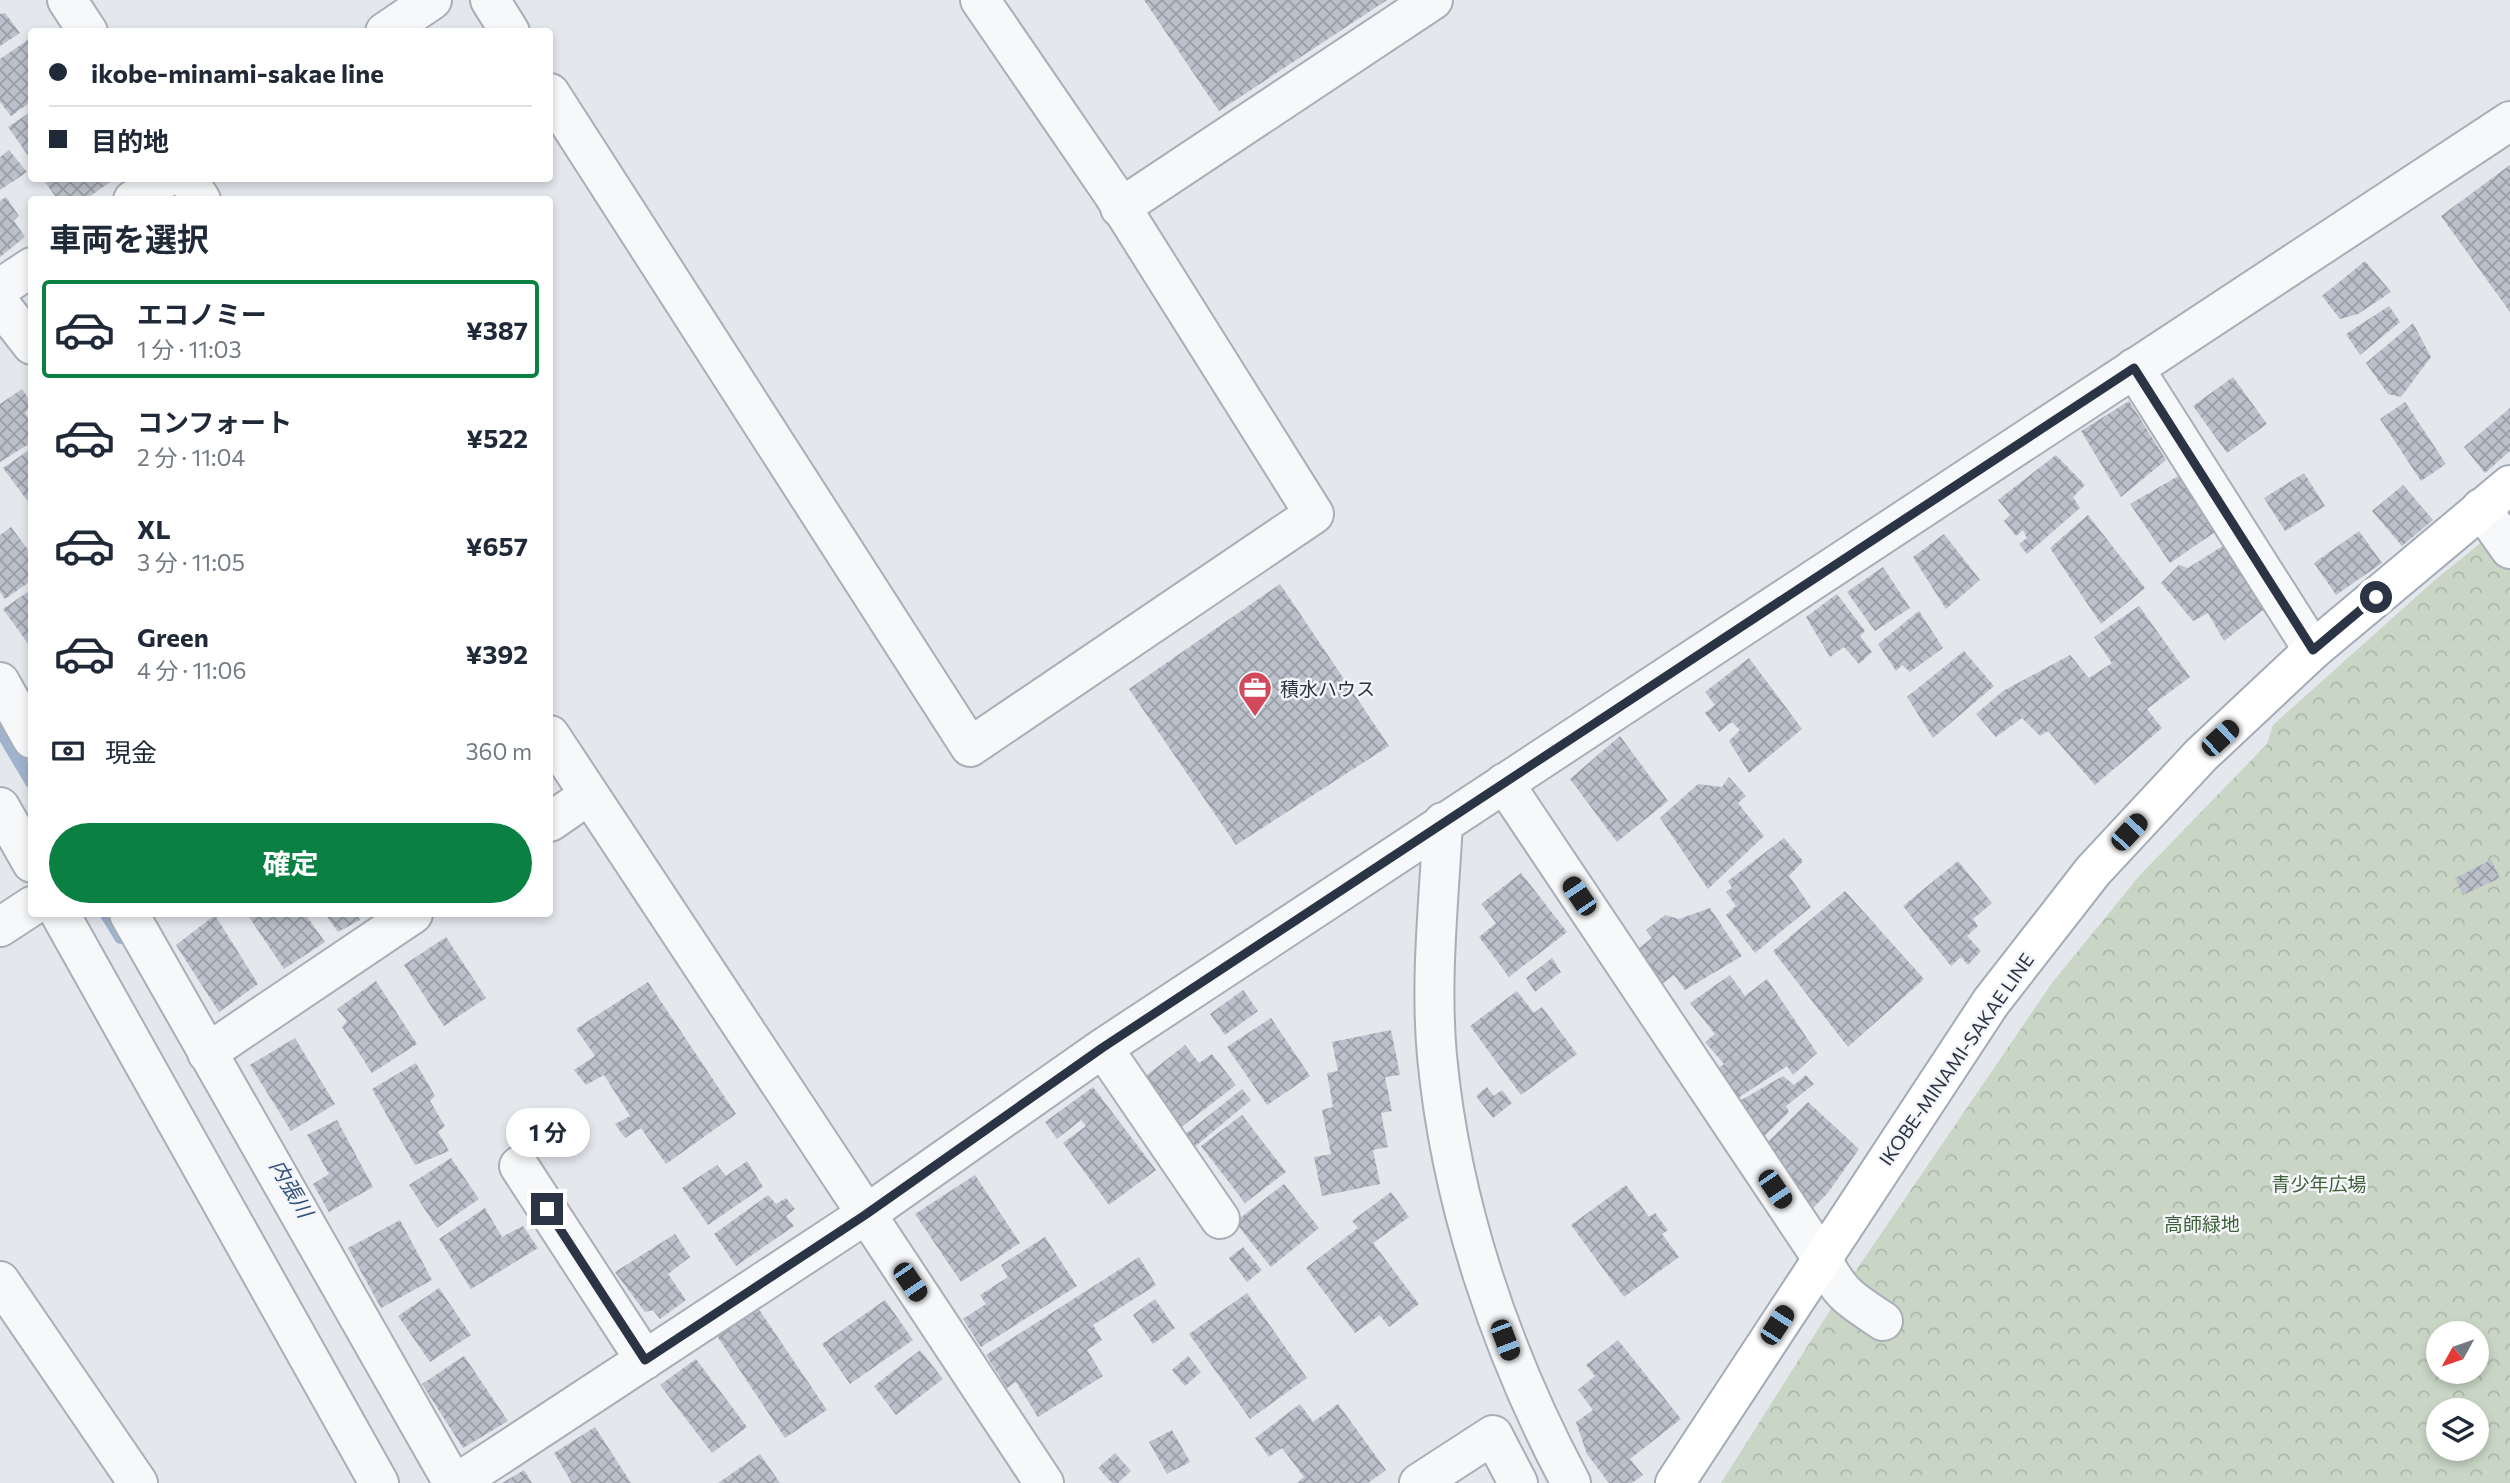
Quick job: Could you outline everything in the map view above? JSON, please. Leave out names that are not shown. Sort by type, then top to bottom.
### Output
[{"type":"main road","name":"IKOBE-MINAMI-SAKAE LINE","points":[[1675,1483],[1991,1002],[2093,871],[2202,755],[2313,650],[2510,485]]},
{"type":"street","points":[[67,0],[85,28]]},
{"type":"street","points":[[391,28],[432,0]]},
{"type":"street","points":[[490,0],[508,28]]},
{"type":"street","points":[[553,98],[970,747],[1314,514],[1120,208],[980,0]]},
{"type":"street","points":[[1120,208],[1433,0]]},
{"type":"street","points":[[130,917],[455,1483],[865,1215],[1102,1048],[2510,121]]},
{"type":"street","points":[[139,196],[159,182]]},
{"type":"street","points":[[0,288],[28,270]]},
{"type":"street","points":[[0,304],[28,340]]},
{"type":"street","points":[[2134,368],[2313,650]]},
{"type":"street","points":[[2481,508],[2510,549]]},
{"type":"street","points":[[0,682],[28,732]]},
{"type":"street","points":[[553,740],[1044,1483]]},
{"type":"street","points":[[1504,783],[1821,1257],[1844,1296],[1883,1321]]},
{"type":"street","points":[[553,820],[589,795]]},
{"type":"street","points":[[0,807],[28,856]]},
{"type":"street","points":[[1444,822],[1437,941],[1437,1055],[1452,1158],[1497,1319],[1521,1382],[1571,1483]]},
{"type":"street","points":[[0,927],[28,909]]},
{"type":"street","points":[[62,917],[379,1483]]},
{"type":"street","points":[[207,1053],[409,917]]},
{"type":"street","points":[[1102,1048],[1220,1219]]},
{"type":"street","points":[[519,1166],[645,1360]]},
{"type":"street","points":[[0,1281],[138,1483]]},
{"type":"street","points":[[1419,1483],[1493,1435],[1518,1483]]},
{"type":"green space","name":"高師緑地","points":[[2510,519],[2510,1483],[1721,1483],[1846,1285],[2052,983],[2140,875],[2267,744],[2273,725],[2435,580]]},
{"type":"building","points":[[1144,0],[1387,0],[1219,111]]},
{"type":"building","points":[[5,13],[20,33],[0,46],[0,14]]},
{"type":"building","points":[[28,40],[28,104],[11,116],[0,102],[0,59]]},
{"type":"building","points":[[28,114],[28,155],[8,127]]},
{"type":"building","points":[[9,150],[27,172],[0,190],[0,157]]},
{"type":"building","points":[[2510,165],[2510,312],[2441,216]]},
{"type":"building","points":[[45,182],[110,182],[91,196],[55,196]]},
{"type":"building","points":[[6,197],[19,216],[14,221],[25,237],[0,257],[0,201]]},
{"type":"building","points":[[2365,261],[2391,292],[2358,314],[2340,319],[2322,296]]},
{"type":"building","points":[[2389,306],[2400,322],[2360,355],[2346,334]]},
{"type":"building","points":[[2413,323],[2431,357],[2401,397],[2388,394],[2366,363]]},
{"type":"building","points":[[2233,377],[2267,424],[2227,453],[2193,406]]},
{"type":"building","points":[[22,389],[28,398],[28,409],[25,413],[28,418],[28,444],[0,462],[0,404]]},
{"type":"building","points":[[2129,401],[2166,460],[2121,497],[2081,431]]},
{"type":"building","points":[[2405,402],[2446,464],[2421,481],[2380,419]]},
{"type":"building","points":[[2510,408],[2510,451],[2485,473],[2464,447]]},
{"type":"building","points":[[28,451],[28,502],[3,468]]},
{"type":"building","points":[[2056,455],[2085,485],[2073,497],[2080,508],[2027,554],[2019,544],[2027,538],[2023,530],[2016,536],[2004,521],[2010,515],[1998,500]]},
{"type":"building","points":[[2304,473],[2325,506],[2285,531],[2264,498]]},
{"type":"building","points":[[2180,475],[2218,530],[2170,563],[2130,504]]},
{"type":"building","points":[[2403,485],[2433,520],[2402,546],[2372,511]]},
{"type":"building","points":[[2088,515],[2145,588],[2101,624],[2050,548]]},
{"type":"building","points":[[11,527],[28,550],[28,583],[5,599],[0,592],[0,535]]},
{"type":"building","points":[[2359,531],[2382,563],[2336,595],[2314,563]]},
{"type":"building","points":[[1944,534],[1980,580],[1946,609],[1913,557]]},
{"type":"building","points":[[2229,542],[2272,603],[2224,641],[2208,613],[2193,621],[2161,583],[2179,565],[2188,568]]},
{"type":"building","points":[[1883,567],[1910,608],[1875,631],[1847,592]]},
{"type":"building","points":[[1280,584],[1389,746],[1236,845],[1129,689]]},
{"type":"building","points":[[28,592],[28,643],[3,609]]},
{"type":"building","points":[[1837,594],[1865,631],[1860,636],[1872,652],[1859,664],[1844,647],[1830,657],[1806,617]]},
{"type":"building","points":[[2139,606],[2190,677],[2147,709],[2162,728],[2095,785],[2048,731],[2040,736],[2022,718],[1996,737],[1976,714],[2003,691],[2070,655],[2089,678],[2112,663],[2094,637]]},
{"type":"building","points":[[1919,611],[1943,648],[1910,672],[1902,665],[1896,671],[1878,644]]},
{"type":"building","points":[[1964,651],[1994,686],[1933,738],[1907,697]]},
{"type":"building","points":[[1749,658],[1802,729],[1749,773],[1729,741],[1740,730],[1732,722],[1719,732],[1705,713],[1715,705],[1705,692]]},
{"type":"building","points":[[1620,736],[1668,801],[1617,842],[1570,779]]},
{"type":"building","points":[[1729,777],[1746,796],[1738,803],[1764,836],[1708,889],[1660,818],[1698,784],[1722,787]]},
{"type":"building","points":[[1784,838],[1803,861],[1789,876],[1811,907],[1755,953],[1726,915],[1736,906],[1726,892],[1732,888],[1728,881]]},
{"type":"building","points":[[2491,860],[2500,878],[2463,895],[2455,878]]},
{"type":"building","points":[[1958,861],[1992,903],[1973,919],[1978,926],[1967,936],[1981,951],[1968,965],[1961,957],[1951,966],[1903,906]]},
{"type":"building","points":[[1521,873],[1567,932],[1509,977],[1479,937],[1496,923],[1481,904]]},
{"type":"building","points":[[1845,891],[1924,979],[1848,1047],[1773,951]]},
{"type":"building","points":[[1710,908],[1742,956],[1685,990],[1674,975],[1659,986],[1635,951],[1652,938],[1646,930],[1665,915],[1679,919]]},
{"type":"building","points":[[212,917],[216,917],[258,984],[219,1012],[176,945]]},
{"type":"building","points":[[249,917],[307,917],[325,942],[284,969]]},
{"type":"building","points":[[327,917],[358,917],[360,920],[338,932]]},
{"type":"building","points":[[446,937],[486,998],[444,1026],[404,965]]},
{"type":"building","points":[[1552,958],[1561,972],[1535,992],[1526,978]]},
{"type":"building","points":[[1730,975],[1745,996],[1767,979],[1817,1053],[1793,1075],[1787,1066],[1738,1098],[1715,1071],[1724,1064],[1705,1042],[1715,1034],[1690,1003]]},
{"type":"building","points":[[376,981],[417,1044],[372,1073],[342,1027],[347,1021],[337,1009]]},
{"type":"building","points":[[648,982],[736,1114],[666,1164],[641,1128],[625,1138],[615,1124],[630,1116],[604,1075],[586,1085],[574,1070],[595,1056],[576,1029]]},
{"type":"building","points":[[1243,990],[1258,1011],[1225,1035],[1210,1014]]},
{"type":"building","points":[[1517,991],[1534,1013],[1542,1007],[1577,1054],[1521,1095],[1470,1026]]},
{"type":"building","points":[[1271,1018],[1310,1076],[1267,1105],[1227,1047]]},
{"type":"building","points":[[1391,1030],[1400,1075],[1385,1077],[1392,1111],[1381,1113],[1388,1147],[1373,1150],[1380,1184],[1322,1196],[1314,1157],[1331,1154],[1322,1110],[1333,1107],[1327,1073],[1338,1071],[1332,1042]]},
{"type":"building","points":[[295,1038],[335,1104],[291,1131],[250,1065]]},
{"type":"building","points":[[1185,1045],[1199,1063],[1212,1054],[1236,1085],[1180,1128],[1142,1079]]},
{"type":"building","points":[[416,1063],[435,1096],[430,1101],[445,1126],[438,1132],[449,1151],[415,1165],[372,1089]]},
{"type":"building","points":[[1806,1075],[1814,1084],[1786,1106],[1789,1112],[1759,1141],[1731,1106],[1783,1076],[1794,1085]]},
{"type":"building","points":[[1093,1087],[1156,1170],[1109,1205],[1063,1143],[1086,1126],[1081,1120],[1057,1139],[1045,1122]]},
{"type":"building","points":[[1487,1087],[1494,1096],[1502,1090],[1512,1103],[1493,1118],[1476,1096]]},
{"type":"building","points":[[1242,1089],[1251,1100],[1192,1149],[1182,1137]]},
{"type":"building","points":[[1808,1102],[1859,1149],[1827,1194],[1809,1212],[1764,1146]]},
{"type":"building","points":[[1242,1115],[1286,1172],[1245,1203],[1201,1146]]},
{"type":"building","points":[[337,1120],[373,1187],[329,1212],[313,1184],[329,1174],[307,1135]]},
{"type":"building","points":[[451,1158],[479,1199],[437,1228],[409,1185]]},
{"type":"building","points":[[747,1161],[763,1187],[708,1225],[682,1188],[717,1165],[726,1176]]},
{"type":"building","points":[[975,1175],[1020,1243],[961,1282],[915,1214]]},
{"type":"building","points":[[1284,1184],[1319,1228],[1271,1267],[1235,1222]]},
{"type":"building","points":[[1626,1185],[1649,1217],[1655,1213],[1668,1230],[1662,1234],[1679,1257],[1624,1297],[1571,1225]]},
{"type":"building","points":[[1391,1192],[1409,1217],[1373,1243],[1419,1304],[1389,1327],[1380,1315],[1355,1333],[1306,1268],[1358,1228],[1352,1221]]},
{"type":"building","points":[[768,1195],[776,1204],[786,1198],[795,1209],[786,1216],[794,1226],[736,1266],[714,1234]]},
{"type":"building","points":[[485,1208],[502,1237],[523,1226],[538,1248],[471,1289],[439,1239]]},
{"type":"building","points":[[400,1220],[432,1280],[381,1308],[348,1248]]},
{"type":"building","points":[[675,1234],[690,1257],[668,1274],[686,1300],[660,1319],[653,1310],[645,1312],[615,1272]]},
{"type":"building","points":[[1045,1237],[1077,1286],[981,1347],[963,1319],[986,1304],[980,1295],[1008,1277],[1001,1265]]},
{"type":"building","points":[[1243,1247],[1262,1270],[1247,1282],[1229,1258]]},
{"type":"building","points":[[1139,1257],[1156,1285],[1093,1325],[1102,1340],[1087,1350],[1103,1376],[1038,1417],[1016,1382],[1007,1388],[986,1355]]},
{"type":"building","points":[[439,1288],[471,1335],[430,1362],[398,1316]]},
{"type":"building","points":[[1247,1293],[1307,1378],[1250,1419],[1189,1334]]},
{"type":"building","points":[[1155,1299],[1175,1328],[1153,1344],[1133,1315]]},
{"type":"building","points":[[885,1300],[913,1340],[850,1384],[822,1344]]},
{"type":"building","points":[[758,1308],[827,1410],[785,1438],[717,1336]]},
{"type":"building","points":[[1618,1340],[1681,1419],[1630,1459],[1643,1475],[1632,1483],[1609,1483],[1587,1454],[1576,1422],[1593,1410],[1578,1390],[1595,1376],[1586,1365]]},
{"type":"building","points":[[920,1350],[943,1379],[896,1415],[874,1386]]},
{"type":"building","points":[[464,1356],[508,1421],[463,1448],[422,1384]]},
{"type":"building","points":[[1188,1356],[1201,1372],[1185,1386],[1172,1370]]},
{"type":"building","points":[[696,1359],[747,1427],[712,1453],[660,1385]]},
{"type":"building","points":[[1300,1404],[1313,1422],[1338,1404],[1386,1470],[1368,1483],[1297,1483],[1304,1477],[1282,1448],[1269,1457],[1255,1438]]},
{"type":"building","points":[[595,1427],[631,1483],[572,1483],[554,1453]]},
{"type":"building","points":[[1172,1430],[1190,1462],[1167,1474],[1149,1442]]},
{"type":"building","points":[[1115,1453],[1131,1471],[1118,1483],[1112,1483],[1098,1468]]},
{"type":"building","points":[[760,1454],[780,1483],[718,1483]]},
{"type":"building","points":[[524,1470],[532,1483],[502,1483]]},
{"type":"waterway","name":"内張川","points":[[0,728],[28,775]]},
{"type":"waterway","name":"内張川","points":[[109,917],[121,937]]},
{"type":"place","name":"積水ハウス","points":[[1255,718]]},
{"type":"route","points":[[547,1209],[645,1360],[865,1215],[1102,1048],[2134,368],[2313,650],[2376,597]]},
{"type":"park label","name":"青少年広場","points":[[2319,1183]]}]
